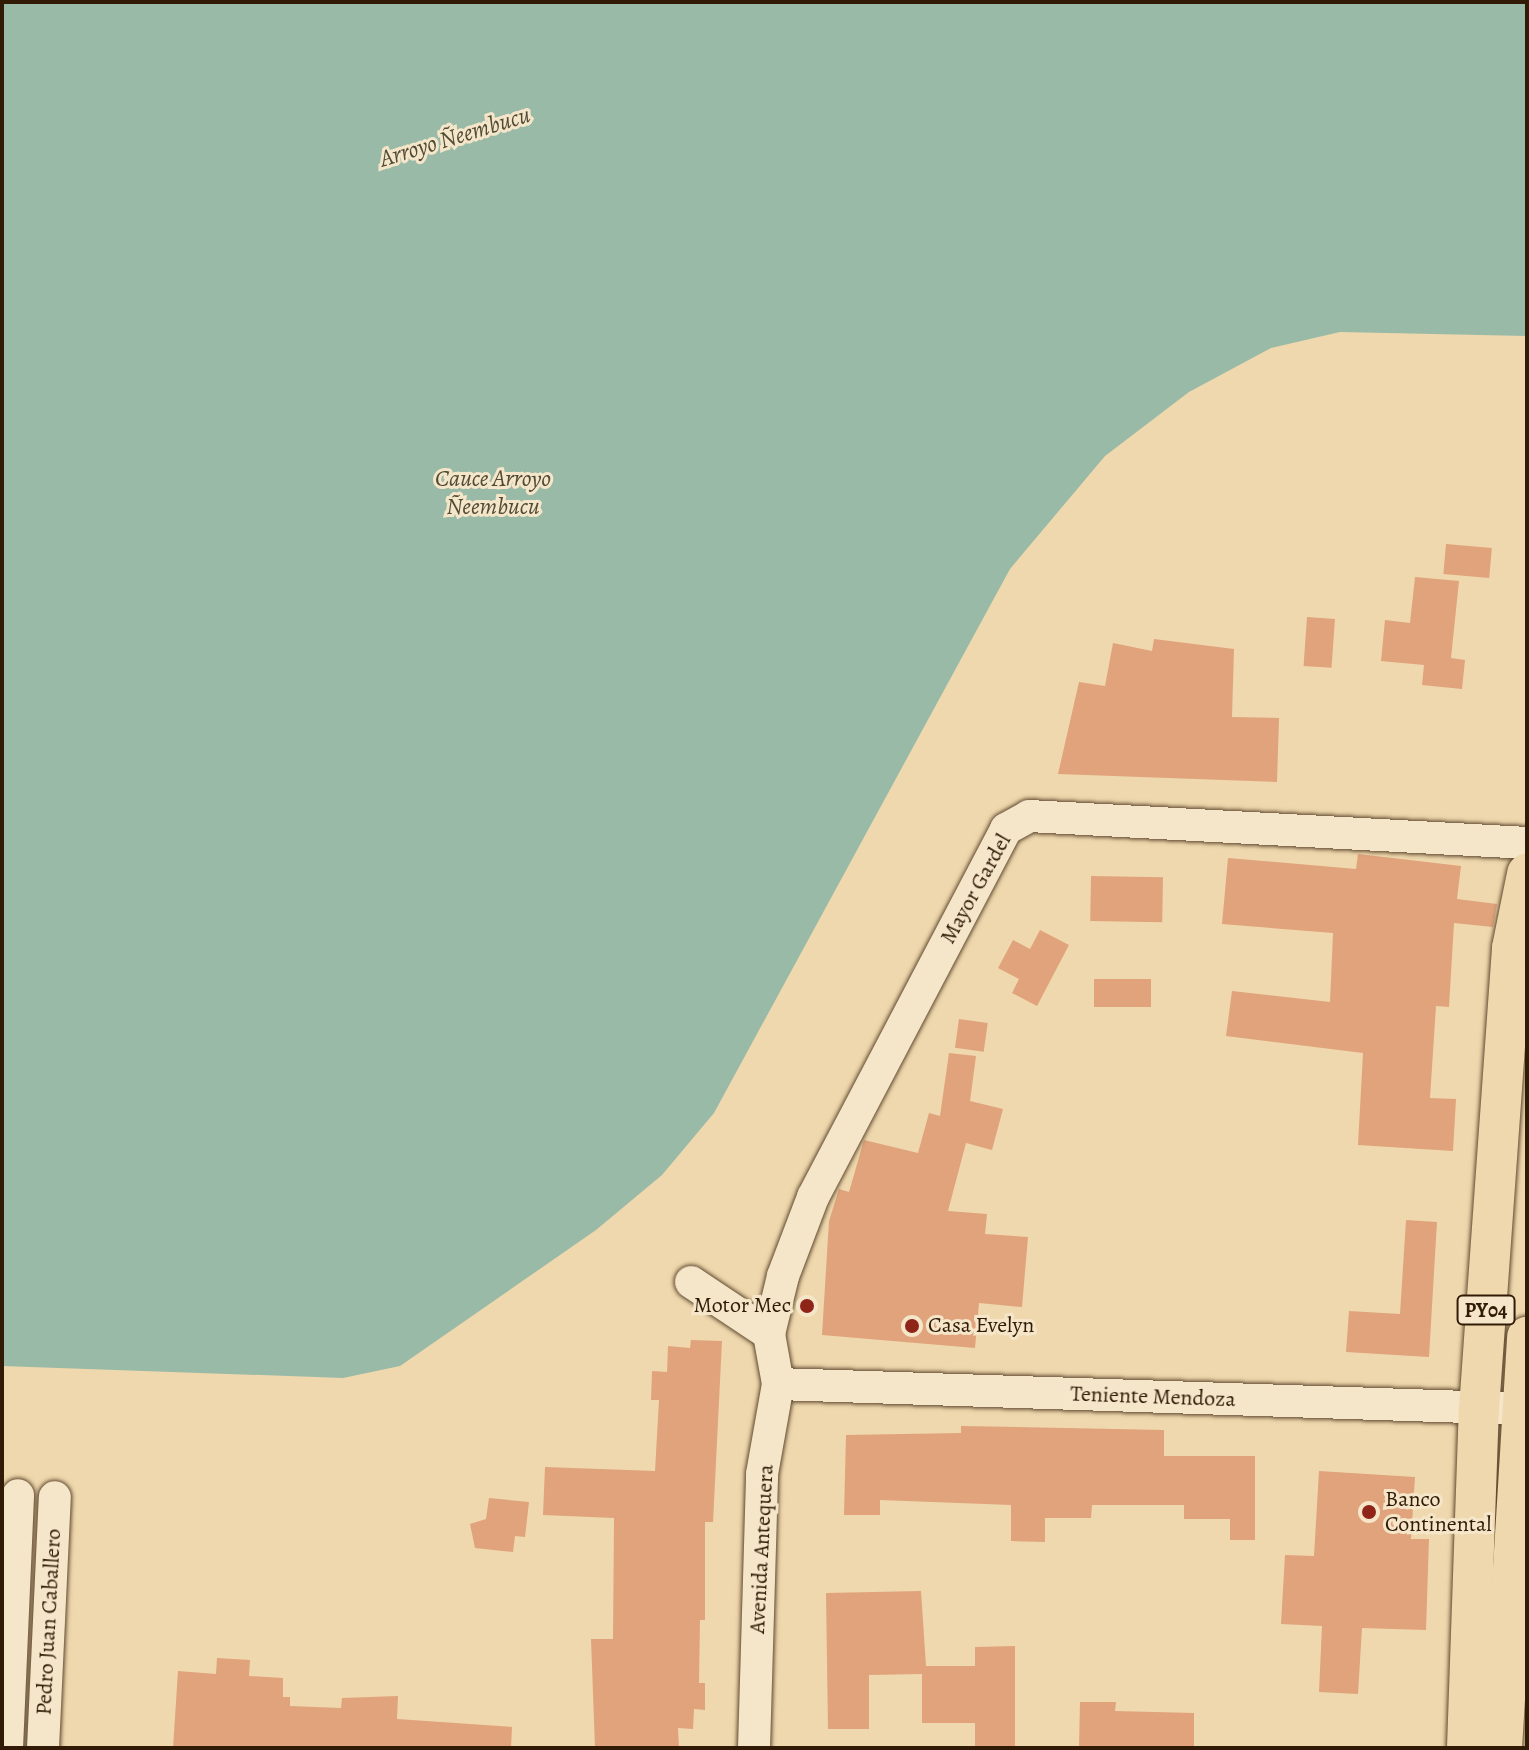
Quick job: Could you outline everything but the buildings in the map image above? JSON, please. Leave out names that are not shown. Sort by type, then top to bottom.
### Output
[{"type":"main road","name":"PY04","points":[[1467,1748],[1479,1409],[1512,948],[1527,874]]},
{"type":"main road","name":"PY04","points":[[1502,1748],[1527,1337]]},
{"type":"street","name":"Mayor Gardel","points":[[778,1384],[769,1334],[783,1276],[813,1197],[1006,829],[1029,816],[1527,843]]},
{"type":"street","points":[[691,1282],[769,1334]]},
{"type":"street","name":"Teniente Mendoza","points":[[778,1384],[1525,1409]]},
{"type":"street","name":"Avenida Antequera","points":[[734,1748],[748,1476],[778,1384]]},
{"type":"street","name":"Avenida Antequera","points":[[754,1748],[762,1474],[778,1384]]},
{"type":"street","name":"Pedro Juan Caballero","points":[[7,1748],[18,1495]]},
{"type":"street","name":"Pedro Juan Caballero","points":[[43,1748],[55,1497]]},
{"type":"water","name":"Cauce Arroyo Ñeembucu","points":[[2,2],[1527,2],[1527,336],[1340,332],[1271,348],[1189,392],[1105,456],[1010,569],[714,1113],[662,1175],[596,1230],[400,1366],[343,1378],[2,1366]]},
{"type":"place","name":"Motor Mec","points":[[807,1306]]},
{"type":"place","name":"Casa Evelyn","points":[[912,1326]]},
{"type":"place","name":"Banco Continental","points":[[1369,1512]]},
{"type":"water label","name":"Arroyo Ñeembucu","points":[[455,137]]}]
